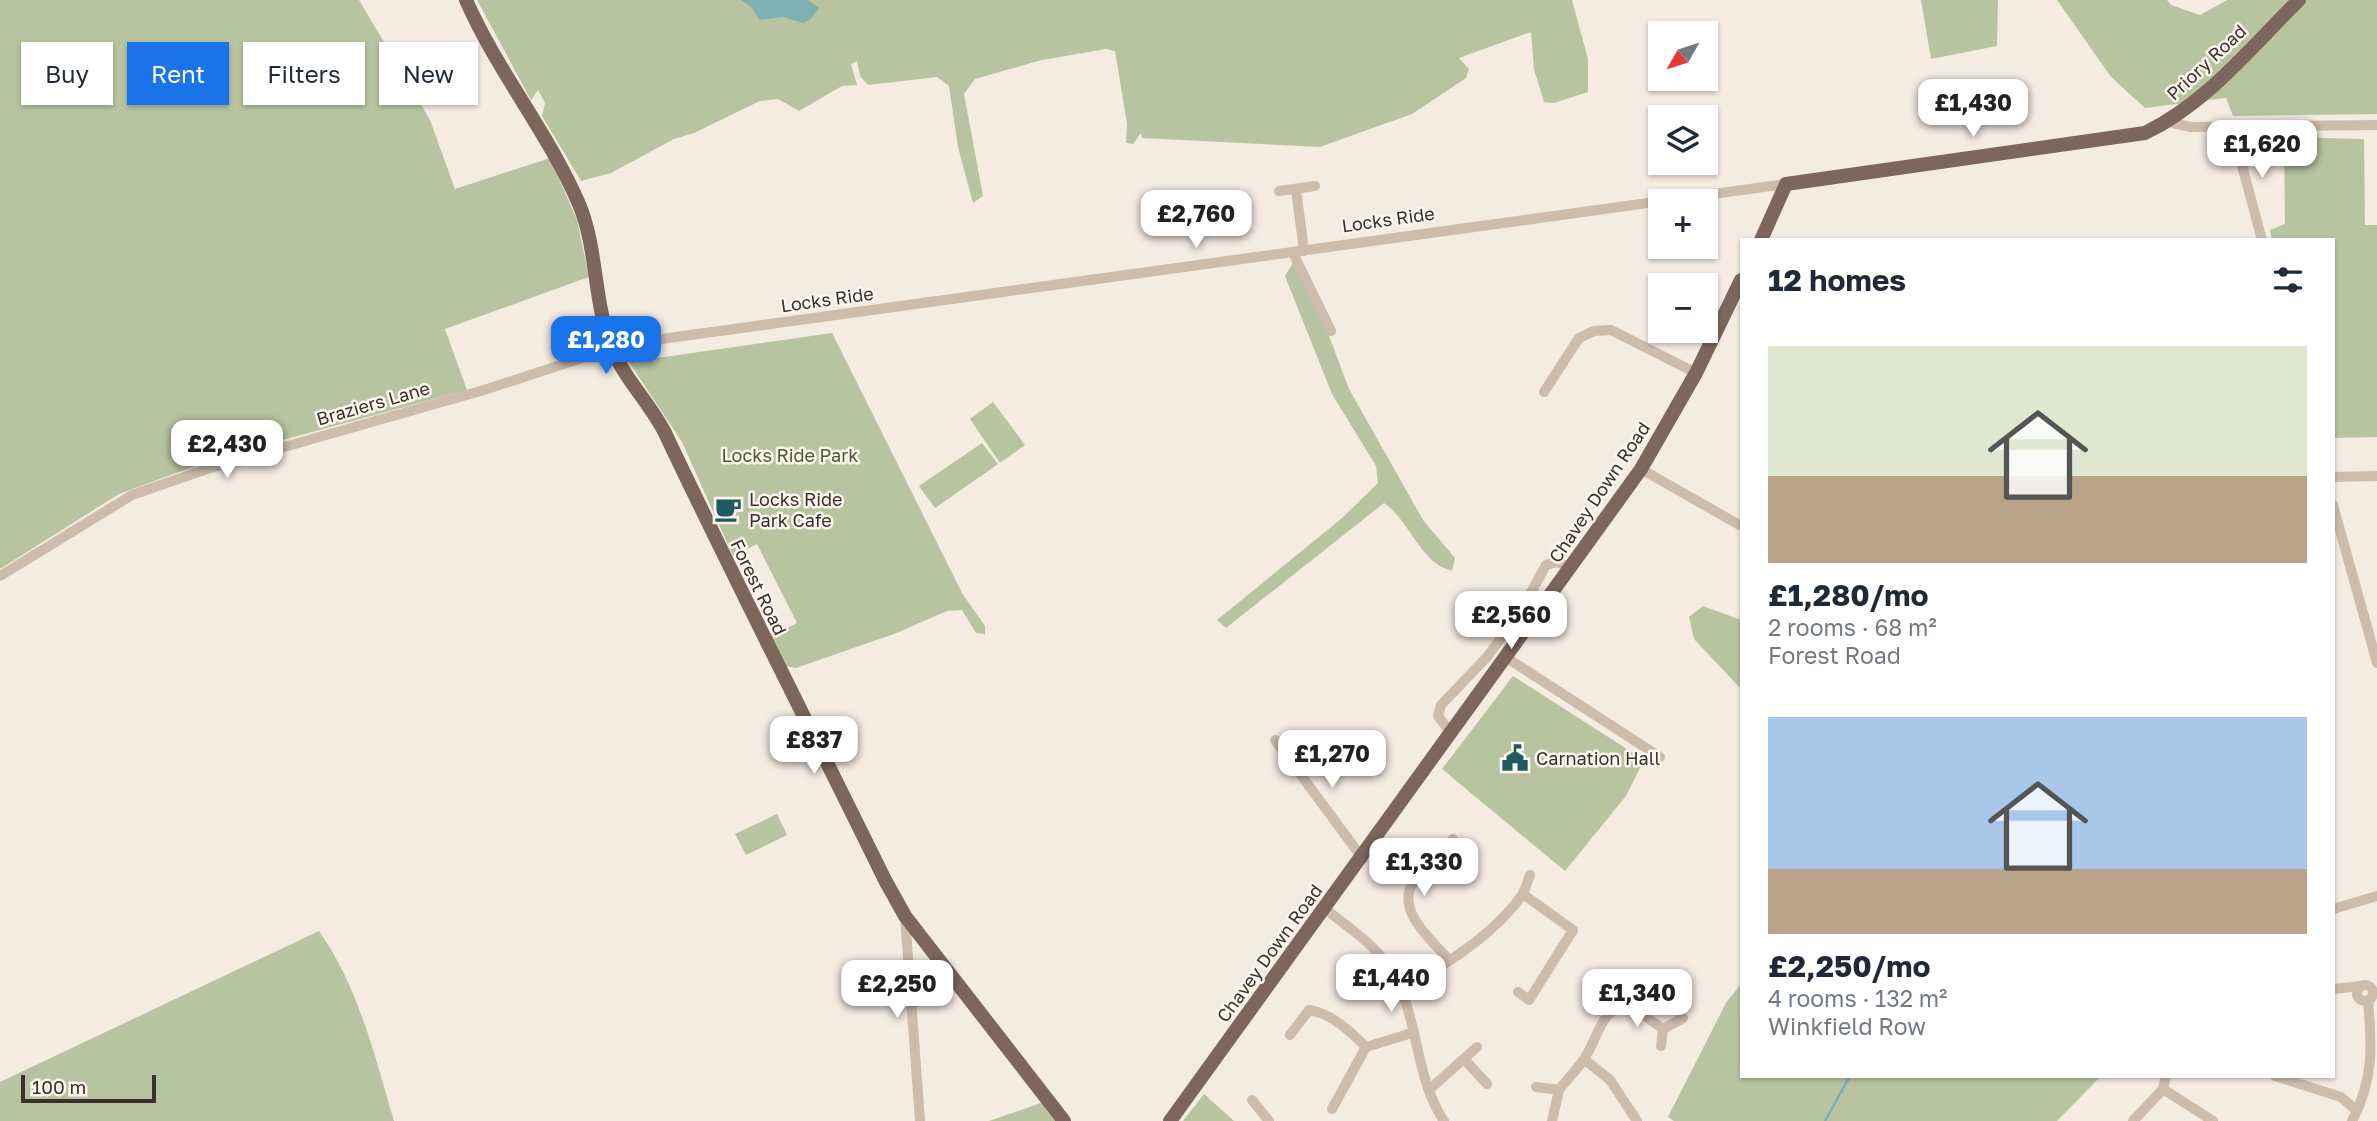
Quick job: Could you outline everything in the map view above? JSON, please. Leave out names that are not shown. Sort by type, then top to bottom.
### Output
[{"type":"main road","name":"Forest Road","points":[[466,0],[486,45],[563,172],[580,206],[612,348],[627,378],[662,428],[768,649],[905,916],[1064,1121]]},
{"type":"main road","name":"Priory Road","points":[[2168,122],[2210,89],[2299,0]]},
{"type":"main road","name":"Locks Ride","points":[[1786,184],[2145,133],[2168,122]]},
{"type":"main road","points":[[1762,238],[1786,184]]},
{"type":"main road","name":"Chavey Down Road","points":[[1170,1121],[1363,859],[1641,469],[1696,373],[1740,282]]},
{"type":"street","points":[[2168,122],[2191,127],[2232,128],[2377,125]]},
{"type":"street","points":[[2232,128],[2261,238]]},
{"type":"street","name":"Locks Ride","points":[[612,348],[1786,184]]},
{"type":"street","points":[[1279,191],[1315,186]]},
{"type":"street","points":[[1296,189],[1299,252],[1331,331]]},
{"type":"street","points":[[1544,392],[1579,338],[1594,331],[1611,330],[1696,373]]},
{"type":"street","name":"Braziers Lane","points":[[0,576],[132,495],[207,469],[484,390],[612,348]]},
{"type":"street","points":[[1641,469],[1740,525]]},
{"type":"street","points":[[2335,477],[2377,476]]},
{"type":"street","points":[[2335,513],[2377,663]]},
{"type":"street","points":[[1451,733],[1438,716],[1441,705],[1487,657],[1521,611],[1546,565],[1556,562],[1572,567]]},
{"type":"street","points":[[2364,620],[2377,621]]},
{"type":"street","points":[[1507,658],[1660,757]]},
{"type":"street","points":[[1275,740],[1363,859]]},
{"type":"street","points":[[1449,960],[1409,911],[1408,894],[1414,881],[1453,839]]},
{"type":"street","points":[[1401,989],[1449,960],[1492,928],[1511,911],[1523,894],[1530,875]]},
{"type":"street","points":[[1518,992],[1529,1000],[1573,930],[1523,894]]},
{"type":"street","points":[[2335,908],[2377,896]]},
{"type":"street","points":[[1325,909],[1358,934],[1384,959],[1401,989],[1412,1033],[1444,1121]]},
{"type":"street","points":[[905,916],[920,1121]]},
{"type":"street","points":[[1628,988],[1628,1004]]},
{"type":"street","points":[[2335,989],[2367,990],[2371,1041],[2368,1084],[2354,1116]]},
{"type":"street","points":[[1552,1121],[1559,1090],[1584,1059],[1604,1017],[1614,1007],[1628,1004],[1663,1029]]},
{"type":"street","points":[[1290,1035],[1309,1010],[1318,1011],[1347,1029],[1366,1047]]},
{"type":"street","points":[[1663,1029],[1683,1018]]},
{"type":"street","points":[[1661,1046],[1663,1029]]},
{"type":"street","points":[[1332,1109],[1366,1047],[1412,1033]]},
{"type":"street","points":[[1430,1088],[1477,1047]]},
{"type":"street","points":[[1464,1059],[1487,1084]]},
{"type":"street","points":[[1584,1059],[1610,1080],[1637,1121]]},
{"type":"street","points":[[2133,1121],[2163,1089],[2166,1078]]},
{"type":"street","points":[[2281,1078],[2342,1097],[2354,1116]]},
{"type":"street","points":[[1536,1087],[1559,1090]]},
{"type":"street","points":[[2163,1089],[2213,1121]]},
{"type":"street","points":[[1252,1100],[1269,1121]]},
{"type":"green space","points":[[0,0],[359,0],[384,42],[379,42],[379,105],[421,105],[430,120],[455,189],[550,158],[577,220],[589,277],[445,329],[467,390],[220,457],[119,494],[0,569]]},
{"type":"green space","points":[[477,0],[1572,0],[1588,59],[1588,92],[1554,103],[1544,102],[1534,69],[1531,32],[1459,58],[1469,69],[1466,78],[1412,114],[1320,147],[1142,138],[1141,133],[1133,144],[1126,143],[1127,124],[1115,51],[1106,49],[1042,60],[975,79],[964,94],[983,196],[973,203],[958,147],[949,86],[937,77],[868,85],[860,76],[857,61],[851,64],[857,85],[842,86],[799,111],[778,99],[760,101],[694,133],[674,139],[611,173],[581,181],[542,116],[545,103],[538,90],[531,100]]},
{"type":"green space","points":[[1921,0],[1998,0],[1997,46],[1931,59]]},
{"type":"green space","points":[[2057,0],[2167,0],[2171,5],[2200,15],[2227,0],[2377,0],[2377,114],[2233,116],[2226,98],[2145,108],[2111,77]]},
{"type":"green space","points":[[2284,137],[2364,139],[2365,225],[2377,225],[2377,437],[2335,438],[2335,238],[2272,238],[2270,230],[2285,224]]},
{"type":"green space","points":[[1293,263],[1305,272],[1349,389],[1423,520],[1455,558],[1452,571],[1441,567],[1384,503],[1226,628],[1217,620],[1341,519],[1378,483],[1376,466],[1332,394],[1285,276]]},
{"type":"green space","name":"Locks Ride Park","points":[[832,333],[962,593],[985,626],[985,634],[976,633],[962,610],[947,611],[894,634],[796,668],[786,666],[771,636],[797,623],[757,544],[733,556],[682,442],[629,362]]},
{"type":"green space","points":[[993,402],[1025,445],[1000,463],[970,419]]},
{"type":"green space","points":[[982,443],[998,464],[935,508],[919,486]]},
{"type":"green space","points":[[1703,606],[1740,620],[1740,688],[1694,639],[1689,617]]},
{"type":"green space","points":[[1513,676],[1644,760],[1626,796],[1565,871],[1442,769]]},
{"type":"green space","points":[[777,814],[787,835],[746,855],[735,834]]},
{"type":"green space","points":[[319,931],[333,952],[355,998],[394,1121],[0,1121],[0,1082]]},
{"type":"green space","points":[[1740,985],[1740,1078],[2099,1078],[2057,1121],[1674,1121],[1668,1117],[1726,1003]]},
{"type":"green space","points":[[1204,1094],[1234,1121],[1183,1121]]},
{"type":"green space","points":[[1041,1103],[1055,1121],[989,1121]]},
{"type":"water","points":[[741,0],[808,0],[819,8],[810,20],[803,23],[783,17],[760,20],[750,6]]},
{"type":"waterway","points":[[1825,1121],[1849,1078]]},
{"type":"place","name":"Locks Ride Park Cafe","points":[[728,509]]},
{"type":"place","name":"Carnation Hall","points":[[1515,758]]}]
